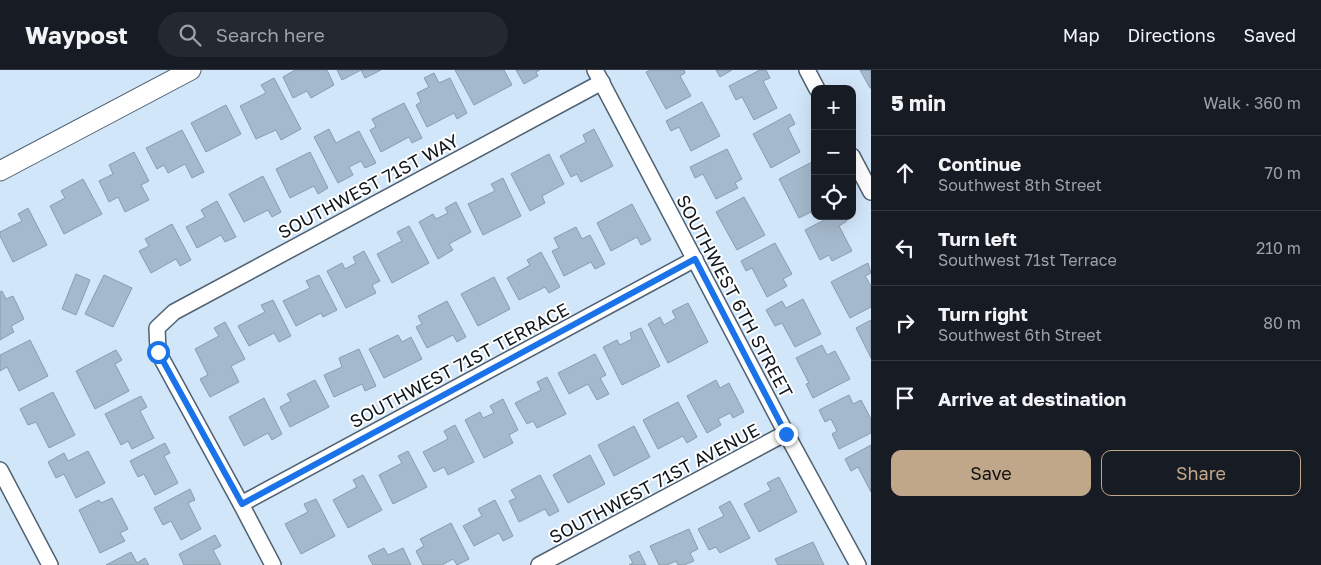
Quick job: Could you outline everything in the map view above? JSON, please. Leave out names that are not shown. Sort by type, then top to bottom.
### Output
[{"type":"street","points":[[0,171],[191,70]]},
{"type":"street","points":[[807,70],[815,85]]},
{"type":"street","name":"SOUTHWEST 6TH STREET","points":[[598,76],[786,434],[858,565]]},
{"type":"street","name":"SOUTHWEST 71ST WAY","points":[[242,504],[158,352],[157,328],[174,312],[598,76]]},
{"type":"street","points":[[856,164],[871,192]]},
{"type":"street","name":"SOUTHWEST 71ST TERRACE","points":[[242,504],[695,259]]},
{"type":"street","name":"SOUTHWEST 71ST AVENUE","points":[[539,565],[786,434]]},
{"type":"street","points":[[0,470],[50,565]]},
{"type":"street","points":[[242,504],[273,565]]},
{"type":"building","points":[[295,70],[327,70],[334,85],[311,98],[307,91],[293,98],[283,77]]},
{"type":"building","points":[[337,70],[361,70],[342,80]]},
{"type":"building","points":[[361,70],[381,70],[365,78]]},
{"type":"building","points":[[455,70],[504,70],[512,85],[474,105]]},
{"type":"building","points":[[516,70],[540,70],[536,72],[538,76],[524,84]]},
{"type":"building","points":[[651,70],[684,70],[685,73],[680,76],[691,96],[666,109],[646,72]]},
{"type":"building","points":[[716,70],[732,70],[720,77]]},
{"type":"building","points":[[760,70],[766,70],[770,78],[763,81],[777,108],[754,120],[742,97],[736,100],[729,86]]},
{"type":"building","points":[[860,70],[871,70],[871,88],[870,88]]},
{"type":"building","points":[[434,73],[439,83],[450,78],[467,113],[457,119],[454,113],[427,127],[416,105],[421,102],[417,93],[429,87],[424,78]]},
{"type":"building","points":[[274,78],[301,129],[281,140],[276,130],[256,139],[240,106],[266,93],[261,85]]},
{"type":"building","points":[[702,102],[720,136],[691,151],[679,127],[671,131],[666,121]]},
{"type":"building","points":[[404,103],[422,138],[412,143],[409,137],[381,152],[370,130],[376,127],[372,119]]},
{"type":"building","points":[[226,105],[241,134],[206,152],[191,123]]},
{"type":"building","points":[[790,114],[795,124],[788,128],[800,152],[771,168],[753,134]]},
{"type":"building","points":[[329,129],[336,143],[359,131],[376,163],[365,168],[361,161],[349,167],[353,175],[338,183],[314,137]]},
{"type":"building","points":[[594,129],[613,166],[581,182],[577,174],[571,177],[560,156],[586,142],[583,135]]},
{"type":"building","points":[[182,130],[204,172],[192,178],[185,164],[168,173],[164,165],[157,169],[146,148]]},
{"type":"building","points":[[727,149],[742,179],[735,183],[738,188],[716,199],[703,174],[695,178],[690,167]]},
{"type":"building","points":[[134,152],[149,181],[141,185],[149,200],[125,212],[118,197],[109,202],[99,181],[113,174],[109,165]]},
{"type":"building","points":[[310,152],[328,188],[318,194],[314,186],[290,198],[276,169]]},
{"type":"building","points":[[549,154],[564,184],[542,196],[545,203],[530,211],[511,174]]},
{"type":"building","points":[[811,163],[811,212],[799,218],[779,179]]},
{"type":"building","points":[[263,176],[281,212],[272,217],[268,210],[244,222],[229,194]]},
{"type":"building","points":[[503,178],[521,216],[483,235],[468,204],[495,191],[491,184]]},
{"type":"building","points":[[83,179],[102,214],[64,234],[50,206],[65,198],[61,191]]},
{"type":"building","points":[[744,197],[765,235],[737,250],[716,212]]},
{"type":"building","points":[[217,201],[236,237],[225,242],[221,235],[197,248],[186,227],[205,217],[201,210]]},
{"type":"building","points":[[456,202],[471,232],[449,244],[453,250],[438,259],[419,222],[433,214],[436,219],[448,213],[445,208]]},
{"type":"building","points":[[632,204],[651,240],[641,245],[637,237],[611,251],[597,223]]},
{"type":"building","points":[[28,208],[47,245],[13,262],[0,236],[0,232],[22,221],[18,214]]},
{"type":"building","points":[[824,220],[847,220],[839,226],[852,251],[832,261],[829,255],[820,260],[805,230]]},
{"type":"building","points":[[172,224],[191,260],[180,266],[176,259],[151,273],[139,251],[149,246],[145,239]]},
{"type":"building","points":[[409,226],[429,263],[392,283],[377,254],[402,241],[397,232]]},
{"type":"building","points":[[576,227],[582,239],[590,235],[605,264],[595,269],[591,262],[564,276],[552,251],[559,248],[554,238]]},
{"type":"building","points":[[775,243],[792,274],[783,279],[787,286],[767,297],[752,268],[746,271],[741,261]]},
{"type":"building","points":[[364,251],[380,281],[372,285],[376,293],[346,308],[327,271],[342,263],[345,269],[356,263],[353,257]]},
{"type":"building","points":[[541,252],[560,287],[549,293],[545,287],[519,300],[507,278],[530,265],[527,260]]},
{"type":"building","points":[[868,263],[871,273],[865,276],[871,286],[871,307],[850,318],[831,282]]},
{"type":"building","points":[[76,274],[90,280],[76,315],[62,309]]},
{"type":"building","points":[[104,275],[132,288],[113,327],[85,314]]},
{"type":"building","points":[[319,275],[337,310],[323,317],[321,313],[296,326],[283,301],[310,288],[306,281]]},
{"type":"building","points":[[494,277],[510,309],[478,326],[461,294]]},
{"type":"building","points":[[2,291],[6,299],[13,296],[24,319],[11,326],[14,332],[0,340],[0,292]]},
{"type":"building","points":[[803,299],[821,334],[795,347],[782,323],[775,326],[766,310],[782,301],[786,308]]},
{"type":"building","points":[[273,300],[291,336],[279,342],[274,333],[249,346],[238,326],[265,312],[261,305]]},
{"type":"building","points":[[447,301],[466,337],[457,342],[453,335],[427,348],[416,327],[422,324],[418,316]]},
{"type":"building","points":[[688,303],[708,342],[668,363],[648,324],[660,317],[664,325],[676,318],[672,311]]},
{"type":"building","points":[[871,320],[871,358],[856,328]]},
{"type":"building","points":[[225,322],[245,359],[231,366],[239,382],[210,397],[200,379],[208,375],[195,349],[219,336],[214,328]]},
{"type":"building","points":[[641,328],[660,366],[622,385],[603,347],[617,340],[620,345],[632,339],[630,333]]},
{"type":"building","points":[[398,335],[402,342],[411,337],[422,359],[384,378],[369,349]]},
{"type":"building","points":[[30,340],[48,376],[19,391],[7,367],[0,371],[0,355]]},
{"type":"building","points":[[822,345],[827,355],[835,351],[850,379],[813,398],[806,384],[809,383],[796,358]]},
{"type":"building","points":[[359,349],[376,386],[365,391],[362,384],[334,397],[324,375],[342,367],[339,358]]},
{"type":"building","points":[[116,350],[122,360],[115,364],[129,391],[95,409],[76,371]]},
{"type":"building","points":[[595,354],[606,375],[600,378],[609,394],[597,400],[588,384],[569,394],[558,373]]},
{"type":"building","points":[[547,377],[566,414],[537,428],[533,421],[527,424],[515,403],[541,390],[537,382]]},
{"type":"building","points":[[315,380],[329,407],[290,427],[280,407],[291,401],[287,394]]},
{"type":"building","points":[[716,380],[720,388],[729,383],[744,412],[733,418],[730,413],[718,419],[721,425],[707,433],[687,396]]},
{"type":"building","points":[[53,392],[75,435],[49,448],[36,422],[28,425],[20,409]]},
{"type":"building","points":[[849,395],[853,404],[861,400],[871,419],[871,433],[839,449],[832,434],[837,431],[831,419],[825,422],[819,410]]},
{"type":"building","points":[[141,396],[147,407],[140,411],[154,438],[132,449],[128,441],[121,445],[105,414]]},
{"type":"building","points":[[264,398],[282,434],[272,440],[268,433],[244,446],[229,417]]},
{"type":"building","points":[[503,399],[518,430],[509,435],[513,443],[484,458],[465,420],[480,412],[483,418],[494,413],[490,406]]},
{"type":"building","points":[[678,402],[697,437],[687,443],[683,436],[658,449],[643,420]]},
{"type":"building","points":[[455,425],[474,462],[448,475],[444,467],[434,472],[423,452],[448,439],[444,431]]},
{"type":"building","points":[[634,426],[650,457],[614,476],[598,445]]},
{"type":"building","points":[[165,443],[170,453],[164,456],[178,483],[155,495],[144,474],[138,477],[130,461]]},
{"type":"building","points":[[871,445],[871,492],[858,467],[851,471],[845,459]]},
{"type":"building","points":[[88,451],[105,483],[76,498],[64,474],[56,478],[48,462],[64,453],[68,461]]},
{"type":"building","points":[[408,451],[427,487],[393,504],[379,475],[402,463],[398,456]]},
{"type":"building","points":[[590,455],[605,484],[568,503],[553,475]]},
{"type":"building","points":[[363,475],[382,510],[348,528],[333,500],[357,487],[353,480]]},
{"type":"building","points":[[540,475],[559,511],[549,516],[545,509],[519,522],[509,501],[516,498],[511,490]]},
{"type":"building","points":[[779,477],[797,512],[759,532],[744,504],[771,490],[767,483]]},
{"type":"building","points":[[190,489],[195,500],[188,503],[201,529],[181,540],[171,521],[163,525],[154,508]]},
{"type":"building","points":[[112,498],[128,529],[120,533],[125,541],[100,553],[79,510],[99,500],[101,503]]},
{"type":"building","points":[[316,499],[335,536],[301,554],[285,524],[308,512],[304,504]]},
{"type":"building","points":[[495,500],[513,536],[503,541],[499,533],[474,546],[463,526],[482,516],[478,509]]},
{"type":"building","points":[[730,501],[750,538],[720,553],[716,547],[709,550],[698,529],[724,516],[719,507]]},
{"type":"building","points":[[451,523],[469,559],[457,565],[453,559],[442,565],[423,565],[416,551],[424,546],[420,539]]},
{"type":"building","points":[[689,529],[698,549],[690,553],[694,561],[684,565],[678,565],[676,561],[667,565],[659,565],[650,546]]},
{"type":"building","points":[[215,535],[221,546],[213,550],[221,565],[184,565],[179,554]]},
{"type":"building","points":[[813,542],[824,565],[778,565],[775,559]]},
{"type":"building","points":[[384,548],[388,555],[403,548],[411,565],[373,565],[368,556]]},
{"type":"building","points":[[639,551],[646,565],[629,565],[633,563],[629,556]]},
{"type":"building","points":[[131,552],[137,563],[145,558],[149,565],[106,565]]},
{"type":"route","points":[[158,352],[242,504],[695,259],[786,434]]}]
